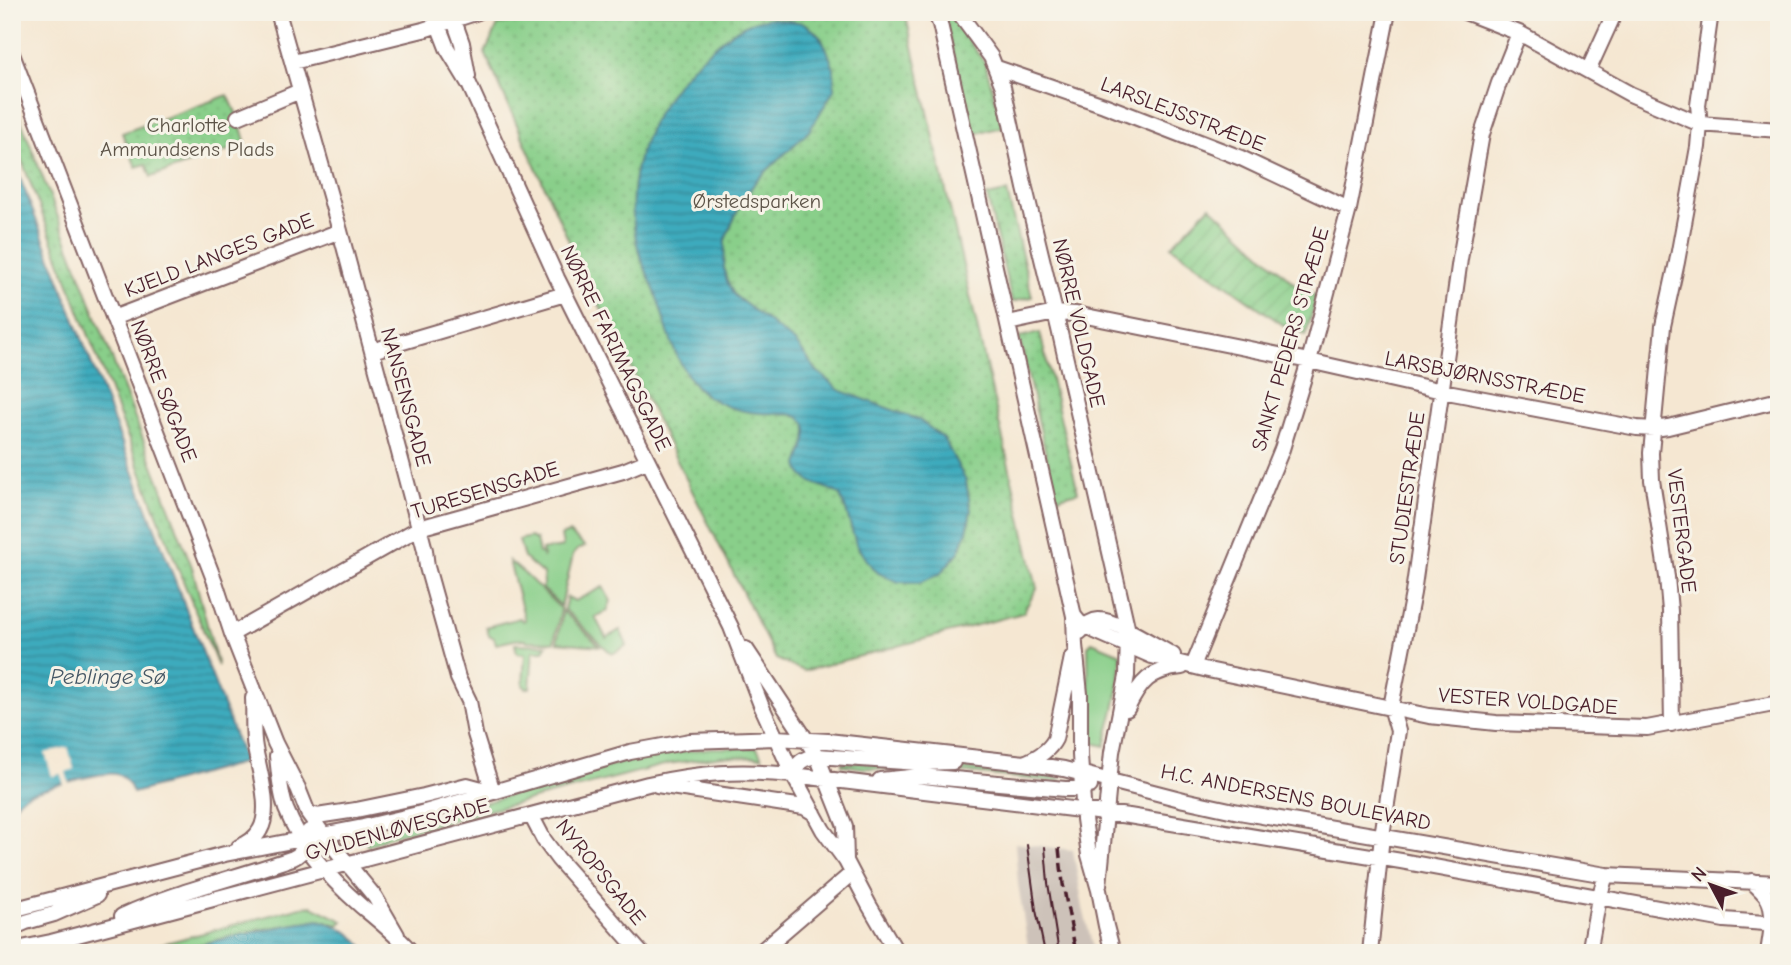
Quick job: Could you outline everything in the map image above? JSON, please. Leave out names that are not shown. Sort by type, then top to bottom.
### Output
[{"type":"street","name":"NANSENSGADE","points":[[278,12],[340,231],[425,550],[426,567],[458,678],[469,701],[493,792]]},
{"type":"street","points":[[293,62],[436,19],[478,12]]},
{"type":"street","points":[[936,12],[1078,622],[1055,738],[1044,752],[1024,763]]},
{"type":"street","name":"SANKT PEDERS STRÆDE","points":[[1193,666],[1282,449],[1309,361],[1349,209],[1388,12]]},
{"type":"street","points":[[1465,12],[1519,33],[1630,94],[1700,124],[1779,130]]},
{"type":"street","points":[[1588,71],[1615,12]]},
{"type":"street","name":"VESTERGADE","points":[[1672,724],[1670,611],[1657,524],[1651,453],[1662,326],[1698,147],[1698,105],[1711,12]]},
{"type":"street","name":"NØRRE VOLDGADE","points":[[962,15],[997,68],[1003,87],[1127,631],[1127,676],[1115,736]]},
{"type":"street","name":"NØRRE FARIMAGSGADE","points":[[452,16],[462,43],[470,84]]},
{"type":"street","name":"NØRRE FARIMAGSGADE","points":[[436,19],[447,48],[470,84],[565,294],[731,627],[793,775],[897,953]]},
{"type":"street","name":"STUDIESTRÆDE","points":[[1370,953],[1382,836],[1398,731],[1391,708],[1413,593],[1460,259],[1482,134],[1519,33]]},
{"type":"street","name":"NØRRE SØGADE","points":[[12,54],[215,582],[253,689],[308,813],[310,839]]},
{"type":"street","name":"LARSLEJSSTRÆDE","points":[[997,68],[1129,114],[1241,158],[1349,209]]},
{"type":"street","points":[[237,117],[300,92]]},
{"type":"street","name":"KJELD LANGES GADE","points":[[113,318],[340,231]]},
{"type":"street","points":[[372,351],[565,294]]},
{"type":"street","name":"LARSBJØRNSSTRÆDE","points":[[1008,323],[1055,313],[1076,314],[1442,391],[1637,428],[1668,427],[1779,400]]},
{"type":"street","name":"TURESENSGADE","points":[[232,634],[419,528],[623,471],[647,461]]},
{"type":"street","points":[[1078,622],[1157,637],[1193,666]]},
{"type":"street","name":"NØRRE FARIMAGSGADE","points":[[731,627],[817,756],[845,826],[849,867]]},
{"type":"street","name":"VESTER VOLDGADE","points":[[1127,631],[1152,656],[1440,717],[1496,723],[1647,729],[1779,703]]},
{"type":"street","points":[[1074,645],[1080,694],[1082,773]]},
{"type":"street","points":[[1113,953],[1089,855],[1083,810],[1096,783],[1111,763],[1115,736],[1135,693],[1144,681],[1159,671],[1193,666]]},
{"type":"street","points":[[225,854],[251,841],[261,829],[264,819],[264,794],[255,746],[253,689]]},
{"type":"street","name":"GYLDENLØVESGADE","points":[[12,910],[225,854],[310,839],[418,814],[630,752],[718,740],[807,740]]},
{"type":"street","points":[[807,740],[1024,763],[1082,773],[1096,783],[1107,812],[1099,890]]},
{"type":"street","name":"NØRRE SØGADE","points":[[275,743],[287,810],[310,839]]},
{"type":"street","points":[[793,775],[800,761],[806,757],[817,756],[919,763],[994,760]]},
{"type":"street","name":"GYLDENLØVESGADE","points":[[13,950],[684,776],[752,772],[826,779]]},
{"type":"street","name":"H.C. ANDERSENS BOULEVARD","points":[[854,782],[921,776],[1065,789],[1096,783],[1239,812],[1606,875],[1779,883]]},
{"type":"street","name":"H.C. ANDERSENS BOULEVARD","points":[[826,779],[1107,812],[1724,920],[1776,920]]},
{"type":"street","points":[[1096,783],[1107,812]]},
{"type":"street","points":[[648,784],[804,807],[814,813]]},
{"type":"street","points":[[308,813],[317,816],[356,810],[467,785],[493,792]]},
{"type":"street","name":"NYROPSGADE","points":[[531,816],[558,859],[641,953]]},
{"type":"street","points":[[310,839],[348,864],[376,897],[397,935],[412,953]]},
{"type":"street","points":[[310,839],[325,870],[360,905],[397,935]]},
{"type":"street","points":[[88,932],[146,905],[298,856],[310,839]]},
{"type":"street","points":[[759,953],[849,867]]},
{"type":"street","points":[[1590,953],[1599,898],[1606,875]]},
{"type":"street","points":[[12,928],[54,914],[140,876]]},
{"type":"street","points":[[1752,881],[1768,899],[1776,920],[1768,953]]},
{"type":"shaded area","points":[[1015,843],[1073,850],[1094,953],[1029,953]]},
{"type":"green space","name":"Ørstedsparken","points":[[550,12],[905,12],[1037,588],[1023,613],[804,671],[776,659],[581,268],[485,53],[498,25]]},
{"type":"green space","points":[[949,14],[985,63],[1003,127],[973,134],[944,16]]},
{"type":"green space","name":"Charlotte Ammundsens Plads","points":[[228,95],[246,144],[151,177],[146,164],[136,167],[122,133]]},
{"type":"green space","points":[[12,97],[192,567],[218,666],[12,135]]},
{"type":"green space","points":[[1007,192],[1032,297],[1012,302],[987,196]]},
{"type":"green space","points":[[1210,206],[1299,288],[1317,296],[1306,335],[1289,329],[1171,246]]},
{"type":"green space","points":[[1040,333],[1078,492],[1056,498],[1019,337]]},
{"type":"green space","points":[[569,533],[585,546],[573,555],[561,606],[542,588],[543,574],[524,558],[519,540],[530,537],[536,540],[543,558],[542,550],[563,547],[561,536]]},
{"type":"green space","points":[[509,561],[561,609],[554,642],[526,639],[496,644],[494,638],[489,635],[486,627],[520,618],[525,620]]},
{"type":"green space","points":[[603,587],[611,601],[607,611],[595,617],[606,638],[620,630],[627,645],[612,654],[564,609],[567,597],[575,601]]},
{"type":"green space","points":[[563,611],[600,646],[557,642]]},
{"type":"green space","points":[[1092,642],[1121,654],[1118,689],[1105,746],[1089,742],[1088,646]]},
{"type":"green space","points":[[515,644],[547,645],[544,651],[533,651],[530,688],[523,685],[525,654],[517,653]]},
{"type":"green space","points":[[711,748],[757,748],[762,757],[722,756],[668,764],[387,837],[368,846],[362,836],[620,763]]},
{"type":"green space","points":[[842,762],[996,769],[1060,778],[1059,782],[947,771],[863,768],[842,765]]},
{"type":"green space","points":[[312,906],[343,921],[339,925],[319,920],[257,930],[173,953],[128,953],[301,907]]},
{"type":"water","points":[[770,18],[804,23],[818,34],[834,69],[834,90],[809,131],[756,181],[739,207],[725,240],[724,269],[727,281],[734,295],[796,343],[817,371],[839,390],[919,420],[944,439],[966,481],[971,510],[967,532],[959,552],[940,574],[919,583],[898,582],[878,573],[856,544],[839,494],[809,481],[800,472],[798,465],[807,433],[802,420],[789,414],[734,408],[716,402],[695,385],[676,355],[637,244],[633,193],[636,170],[652,124],[677,84],[719,42],[744,25]]},
{"type":"water","name":"Peblinge Sø","points":[[12,157],[245,762],[133,793],[128,782],[119,775],[76,780],[21,798],[13,808],[14,823],[12,823]]},
{"type":"water","points":[[319,920],[347,932],[369,953],[173,953],[209,942]]},
{"type":"pier","points":[[68,747],[74,769],[66,772],[69,783],[64,785],[61,774],[52,776],[45,753]]},
{"type":"tram line","points":[[1027,845],[1045,953]]},
{"type":"tram line","points":[[1045,847],[1059,953]]},
{"type":"railway","points":[[1059,848],[1076,953]]}]
